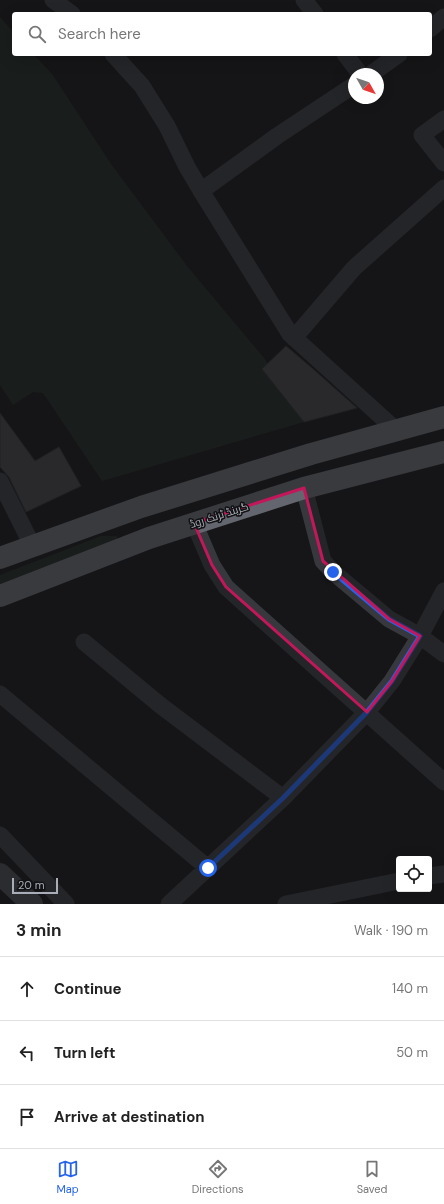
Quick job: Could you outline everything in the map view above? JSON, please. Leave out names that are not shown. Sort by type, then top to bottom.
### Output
[{"type":"highway","points":[[0,558],[141,507],[311,454],[444,417]]},
{"type":"highway","name":"گرینڈ ٹرنک روڈ","points":[[0,596],[149,538],[194,523],[304,488],[444,452]]},
{"type":"highway","points":[[141,507],[149,538]]},
{"type":"main road","points":[[0,874],[32,904]]},
{"type":"street","points":[[53,0],[69,12]]},
{"type":"street","points":[[304,0],[313,12]]},
{"type":"street","points":[[432,27],[444,17]]},
{"type":"street","points":[[115,56],[142,86],[167,126],[187,167],[201,191],[294,338],[396,430]]},
{"type":"street","points":[[346,56],[356,68]]},
{"type":"street","points":[[379,68],[396,56]]},
{"type":"street","points":[[201,191],[277,136],[348,89]]},
{"type":"street","points":[[444,119],[422,135],[444,163]]},
{"type":"street","points":[[294,338],[354,268],[444,188]]},
{"type":"street","points":[[0,481],[33,547]]},
{"type":"street","points":[[304,488],[323,561],[333,572],[389,619],[420,636],[444,654]]},
{"type":"street","points":[[194,523],[212,565],[226,586],[444,782]]},
{"type":"street","points":[[168,904],[283,798],[367,712],[392,681],[420,636],[444,591]]},
{"type":"street","points":[[84,642],[160,705],[283,798]]},
{"type":"street","points":[[0,694],[208,868]]},
{"type":"street","points":[[0,835],[66,904]]},
{"type":"street","points":[[432,876],[444,874]]},
{"type":"street","points":[[286,904],[396,882]]},
{"type":"highlighted area","points":[[304,488],[323,561],[389,619],[420,636],[392,681],[367,712],[226,587],[212,565],[194,523]]},
{"type":"shaded area","points":[[0,17],[12,31],[12,56],[35,56],[52,74],[111,164],[187,266],[264,358],[304,422],[102,481],[43,393],[33,392],[13,405],[0,385]]},
{"type":"shaded area","points":[[101,536],[117,536],[118,543],[0,587],[0,575]]},
{"type":"building","points":[[286,346],[357,408],[304,422],[262,369]]},
{"type":"building","points":[[0,413],[35,461],[59,447],[81,486],[26,512],[9,477],[0,467]]},
{"type":"route","points":[[208,868],[283,798],[367,712],[392,681],[420,636],[389,619],[333,572]]}]
